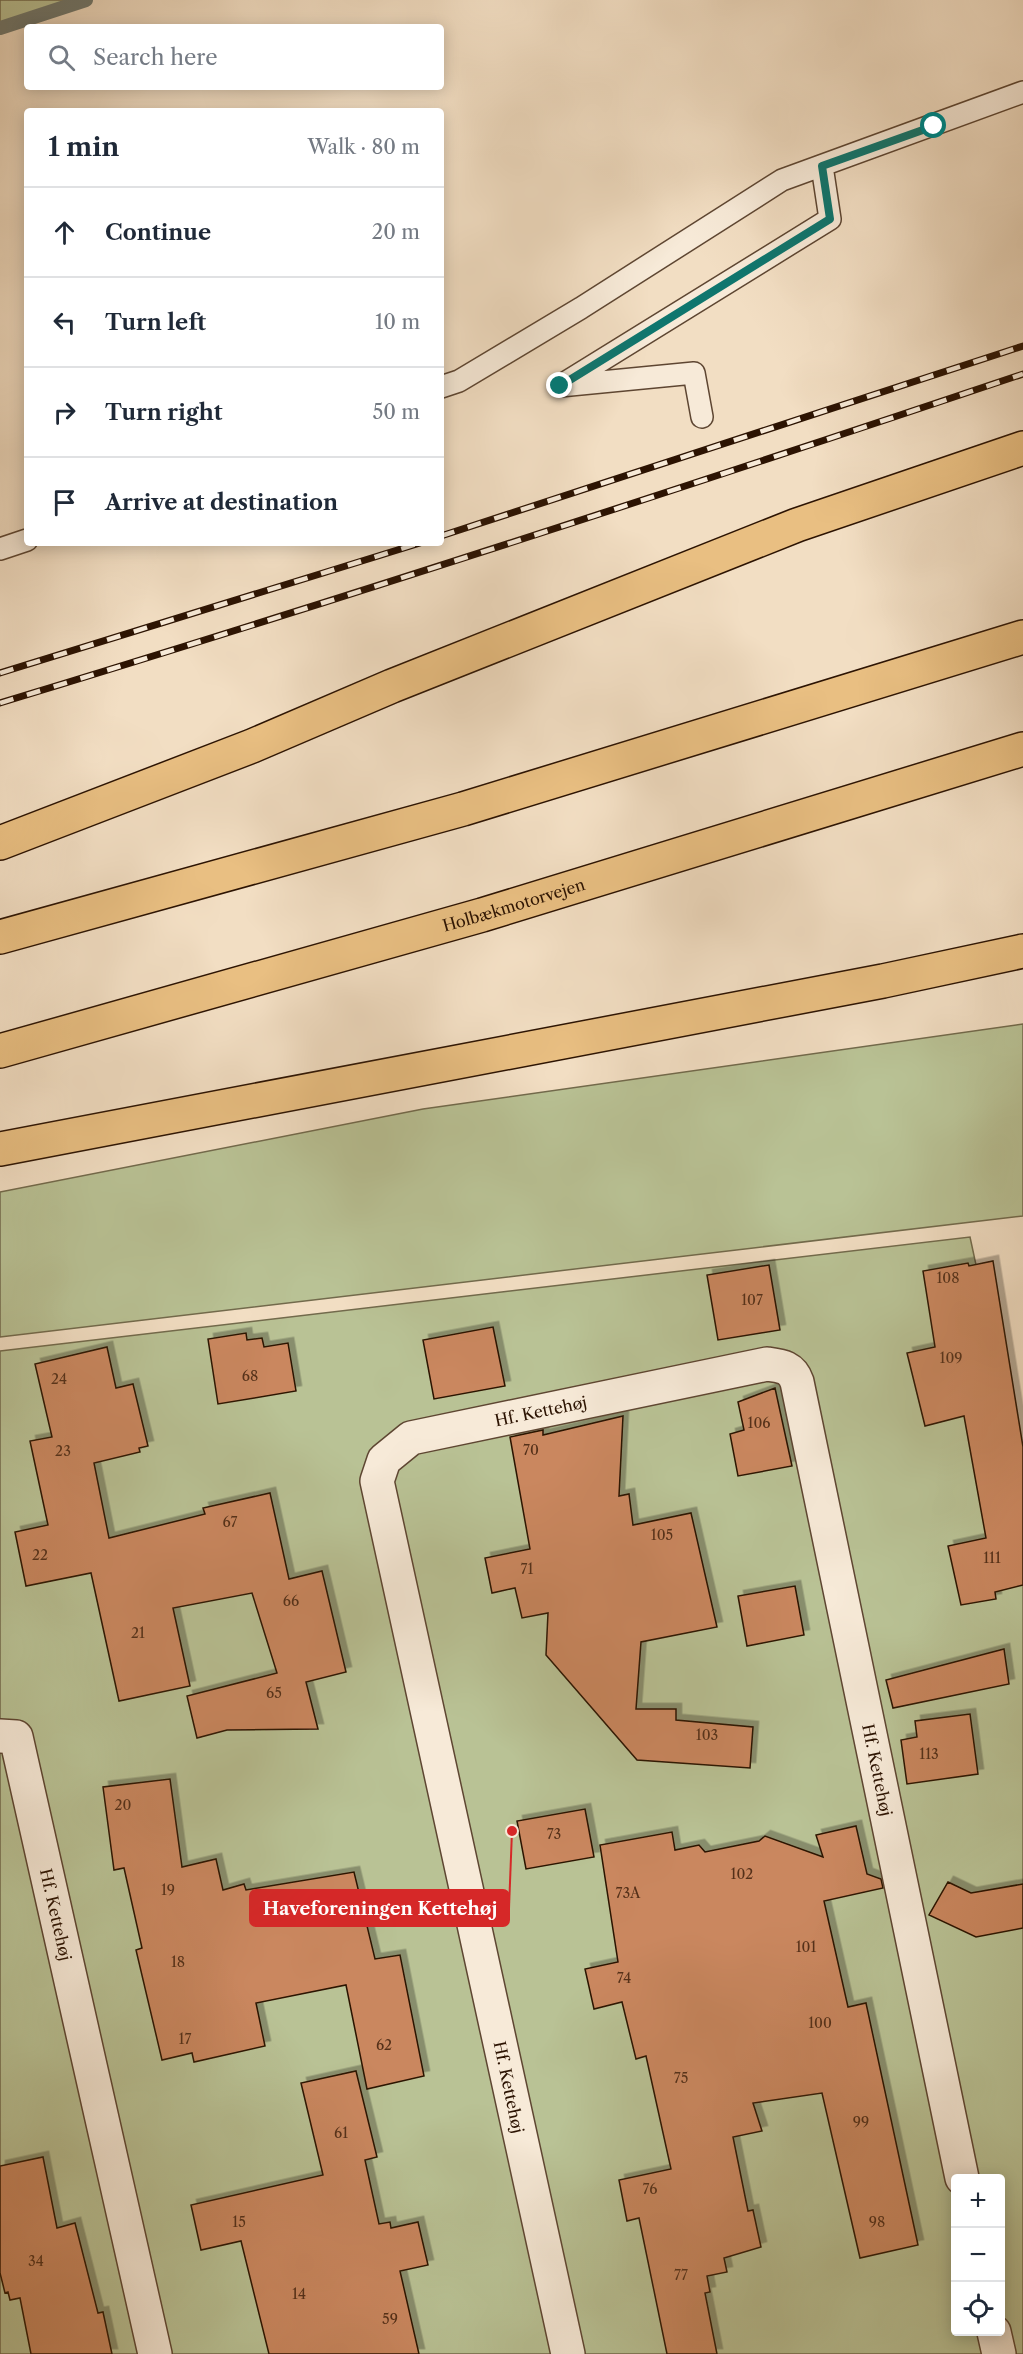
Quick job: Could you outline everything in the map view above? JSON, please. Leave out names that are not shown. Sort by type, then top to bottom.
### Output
[{"type":"highway","points":[[0,843],[252,746],[392,686],[797,525],[1023,448]]},
{"type":"highway","points":[[0,937],[463,809],[1023,637]]},
{"type":"highway","name":"Holbækmotorvejen","points":[[0,1051],[482,915],[1023,749]]},
{"type":"highway","points":[[0,1149],[883,981],[1023,951]]},
{"type":"street","name":"Hf. Kettehøj","points":[[568,2354],[376,1481],[384,1460],[411,1438],[767,1364],[782,1366],[794,1372],[961,2174]]},
{"type":"street","name":"Hf. Kettehøj","points":[[0,1736],[16,1737],[155,2354]]},
{"type":"street","points":[[995,2336],[999,2354]]},
{"type":"lane","points":[[444,386],[459,381],[581,308],[782,180],[1023,92]]},
{"type":"lane","points":[[702,417],[694,373],[560,386],[830,219],[822,166]]},
{"type":"lane","points":[[0,549],[24,541]]},
{"type":"green space","points":[[0,0],[86,0],[0,28]]},
{"type":"green space","points":[[1023,1024],[1023,1216],[0,1337],[0,1192],[423,1109]]},
{"type":"green space","points":[[970,1237],[1023,1483],[1023,2354],[0,2354],[0,1351]]},
{"type":"building","points":[[993,1261],[1023,1447],[1023,1585],[995,1592],[996,1599],[961,1605],[948,1546],[986,1538],[964,1416],[925,1426],[907,1353],[935,1347],[923,1271]]},
{"type":"building","points":[[769,1265],[780,1330],[718,1340],[707,1275]]},
{"type":"building","points":[[493,1327],[505,1386],[434,1399],[423,1340]]},
{"type":"building","points":[[246,1333],[247,1340],[262,1338],[264,1347],[288,1343],[296,1391],[218,1404],[208,1339]]},
{"type":"building","points":[[107,1347],[116,1388],[133,1384],[148,1446],[139,1448],[140,1452],[94,1463],[109,1538],[205,1514],[203,1508],[270,1493],[289,1579],[322,1571],[346,1672],[306,1682],[318,1729],[227,1730],[197,1738],[187,1696],[277,1673],[252,1593],[173,1608],[190,1686],[119,1701],[91,1573],[26,1586],[15,1532],[48,1525],[30,1441],[52,1437],[35,1364]]},
{"type":"building","points":[[775,1388],[792,1466],[738,1476],[730,1434],[744,1430],[738,1402]]},
{"type":"building","points":[[623,1416],[619,1496],[629,1494],[633,1525],[691,1513],[717,1627],[641,1642],[636,1709],[676,1709],[676,1720],[753,1727],[750,1768],[637,1760],[546,1655],[548,1613],[522,1618],[515,1588],[492,1593],[485,1558],[530,1549],[510,1437],[543,1430],[543,1435]]},
{"type":"building","points":[[795,1586],[804,1635],[747,1646],[738,1596]]},
{"type":"building","points":[[1004,1649],[1009,1684],[893,1708],[886,1680]]},
{"type":"building","points":[[970,1714],[978,1774],[907,1784],[901,1740],[917,1737],[915,1721]]},
{"type":"building","points":[[170,1779],[182,1867],[216,1859],[223,1890],[244,1884],[246,1890],[354,1872],[375,1959],[400,1955],[424,2076],[367,2089],[346,1985],[256,2003],[265,2046],[194,2062],[192,2053],[162,2060],[136,1950],[142,1948],[124,1868],[114,1870],[103,1787]]},
{"type":"building","points":[[585,1809],[594,1857],[526,1869],[517,1821]]},
{"type":"building","points":[[856,1826],[867,1874],[881,1879],[883,1888],[824,1901],[848,2007],[866,2003],[918,2245],[860,2258],[822,2093],[753,2103],[762,2131],[733,2137],[748,2211],[753,2210],[761,2247],[724,2258],[727,2272],[707,2276],[710,2292],[705,2293],[717,2354],[667,2354],[639,2218],[627,2221],[619,2180],[671,2169],[646,2056],[636,2059],[622,2002],[594,2009],[585,1969],[618,1962],[600,1845],[672,1832],[675,1850],[699,1845],[705,1852],[759,1841],[765,1836],[823,1857],[816,1835]]},
{"type":"building","points":[[948,1882],[971,1893],[1023,1884],[1023,1928],[976,1937],[929,1915]]},
{"type":"building","points":[[356,2071],[377,2157],[365,2160],[379,2224],[390,2222],[391,2228],[418,2222],[428,2265],[400,2271],[419,2354],[269,2354],[241,2241],[201,2250],[191,2205],[323,2175],[301,2083]]},
{"type":"building","points":[[43,2157],[57,2228],[75,2223],[98,2313],[103,2312],[112,2354],[31,2354],[20,2298],[10,2300],[8,2292],[5,2293],[0,2273],[0,2166]]},
{"type":"waterway","points":[[0,28],[86,0]]},
{"type":"railway","points":[[444,535],[1023,346]]},
{"type":"railway","points":[[0,703],[513,542],[1023,374]]},
{"type":"railway","points":[[0,673],[410,546]]},
{"type":"place","name":"Haveforeningen Kettehøj","points":[[512,1831]]},
{"type":"route","points":[[560,386],[830,219],[822,166],[934,126]]}]
